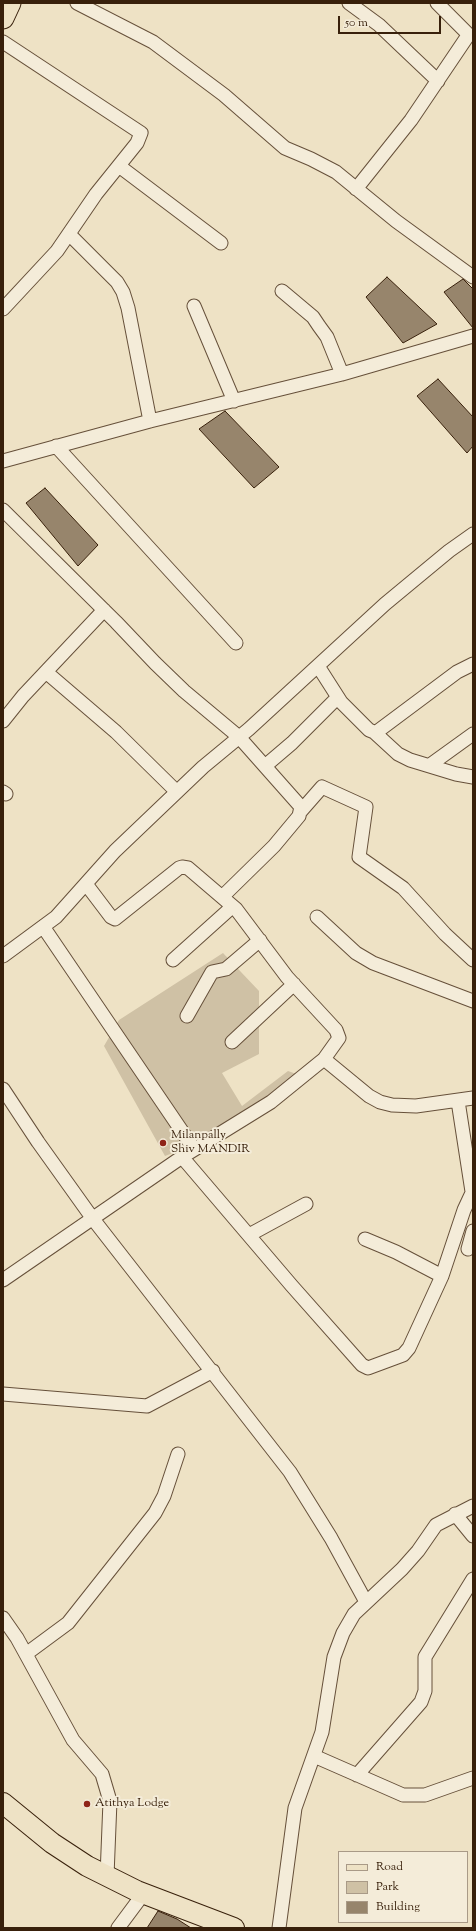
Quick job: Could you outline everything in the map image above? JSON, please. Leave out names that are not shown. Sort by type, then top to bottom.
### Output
[{"type":"highway","points":[[3,18],[10,3]]},
{"type":"main road","points":[[3,1802],[52,1843],[87,1866],[144,1893],[234,1928]]},
{"type":"street","points":[[77,3],[153,42],[224,95],[285,148],[336,172],[396,221],[473,277]]},
{"type":"street","points":[[349,3],[379,25],[438,81]]},
{"type":"street","points":[[356,189],[411,120],[467,35],[437,3]]},
{"type":"street","points":[[3,42],[141,133],[141,137],[96,194],[50,260],[3,309]]},
{"type":"street","points":[[119,166],[221,243]]},
{"type":"street","points":[[69,234],[117,282],[123,292],[128,308],[150,421]]},
{"type":"street","points":[[282,291],[313,318],[327,337],[342,374]]},
{"type":"street","points":[[194,306],[234,401]]},
{"type":"street","points":[[3,461],[150,421],[342,374],[473,336]]},
{"type":"street","points":[[56,446],[236,642]]},
{"type":"street","points":[[3,510],[160,668],[239,738],[301,807],[301,811]]},
{"type":"street","points":[[3,956],[44,928],[66,908],[115,850],[203,767],[239,738],[385,604],[449,550],[473,534]]},
{"type":"street","points":[[3,722],[14,706],[104,610]]},
{"type":"street","points":[[374,732],[378,731],[457,672],[473,664]]},
{"type":"street","points":[[318,666],[338,697],[350,711],[398,754],[410,760],[456,774],[473,777]]},
{"type":"street","points":[[46,672],[116,732],[177,792]]},
{"type":"street","points":[[265,766],[292,743],[338,697]]},
{"type":"street","points":[[430,765],[473,734]]},
{"type":"street","points":[[222,897],[274,846],[322,787],[366,807],[359,857],[403,888],[445,934],[473,960]]},
{"type":"street","points":[[3,1280],[194,1149],[271,1102],[324,1059],[339,1035],[294,984],[232,907],[188,868],[182,867],[113,919],[86,884]]},
{"type":"street","points":[[173,960],[232,907]]},
{"type":"street","points":[[317,917],[356,953],[373,963],[473,1001]]},
{"type":"street","points":[[44,928],[194,1149]]},
{"type":"street","points":[[187,1016],[212,972],[226,969],[260,940]]},
{"type":"street","points":[[232,1042],[294,984]]},
{"type":"street","points":[[324,1059],[369,1096],[380,1102],[392,1105],[416,1106],[473,1098]]},
{"type":"street","points":[[3,1089],[38,1142],[93,1219],[213,1371],[304,1492],[366,1602]]},
{"type":"street","points":[[182,1157],[362,1365],[368,1368],[402,1355],[409,1348],[442,1276],[462,1216],[472,1196],[458,1101]]},
{"type":"street","points":[[249,1235],[306,1204]]},
{"type":"street","points":[[468,1249],[473,1231]]},
{"type":"street","points":[[366,1240],[396,1252],[442,1276]]},
{"type":"street","points":[[3,1394],[147,1406],[213,1371]]},
{"type":"street","points":[[26,1654],[68,1623],[155,1513],[164,1496],[178,1454]]},
{"type":"street","points":[[279,1928],[295,1808],[314,1756],[326,1712],[334,1657],[348,1624],[366,1602],[418,1552],[436,1525],[473,1506]]},
{"type":"street","points":[[455,1514],[473,1536]]},
{"type":"street","points":[[357,1775],[421,1702],[425,1691],[425,1657],[473,1579]]},
{"type":"street","points":[[3,1618],[26,1654],[73,1740],[102,1774],[110,1801],[107,1876]]},
{"type":"street","points":[[314,1756],[390,1790],[414,1796],[426,1795],[473,1778]]},
{"type":"street","points":[[118,1928],[144,1893]]},
{"type":"green space","points":[[223,953],[259,991],[259,1054],[222,1073],[242,1106],[288,1071],[302,1076],[271,1102],[252,1121],[178,1154],[173,1153],[165,1156],[104,1046],[119,1020]]},
{"type":"building","points":[[387,277],[437,324],[403,343],[366,297]]},
{"type":"building","points":[[463,279],[473,289],[473,328],[444,292]]},
{"type":"building","points":[[438,379],[473,417],[473,446],[467,453],[417,396]]},
{"type":"building","points":[[225,411],[279,467],[254,488],[199,429]]},
{"type":"building","points":[[45,488],[98,545],[78,566],[26,503]]},
{"type":"building","points":[[158,1911],[177,1919],[191,1928],[147,1928]]},
{"type":"place","name":"Milanpally Shiv MANDIR","points":[[163,1143]]},
{"type":"place","name":"Atithya Lodge","points":[[87,1804]]}]
